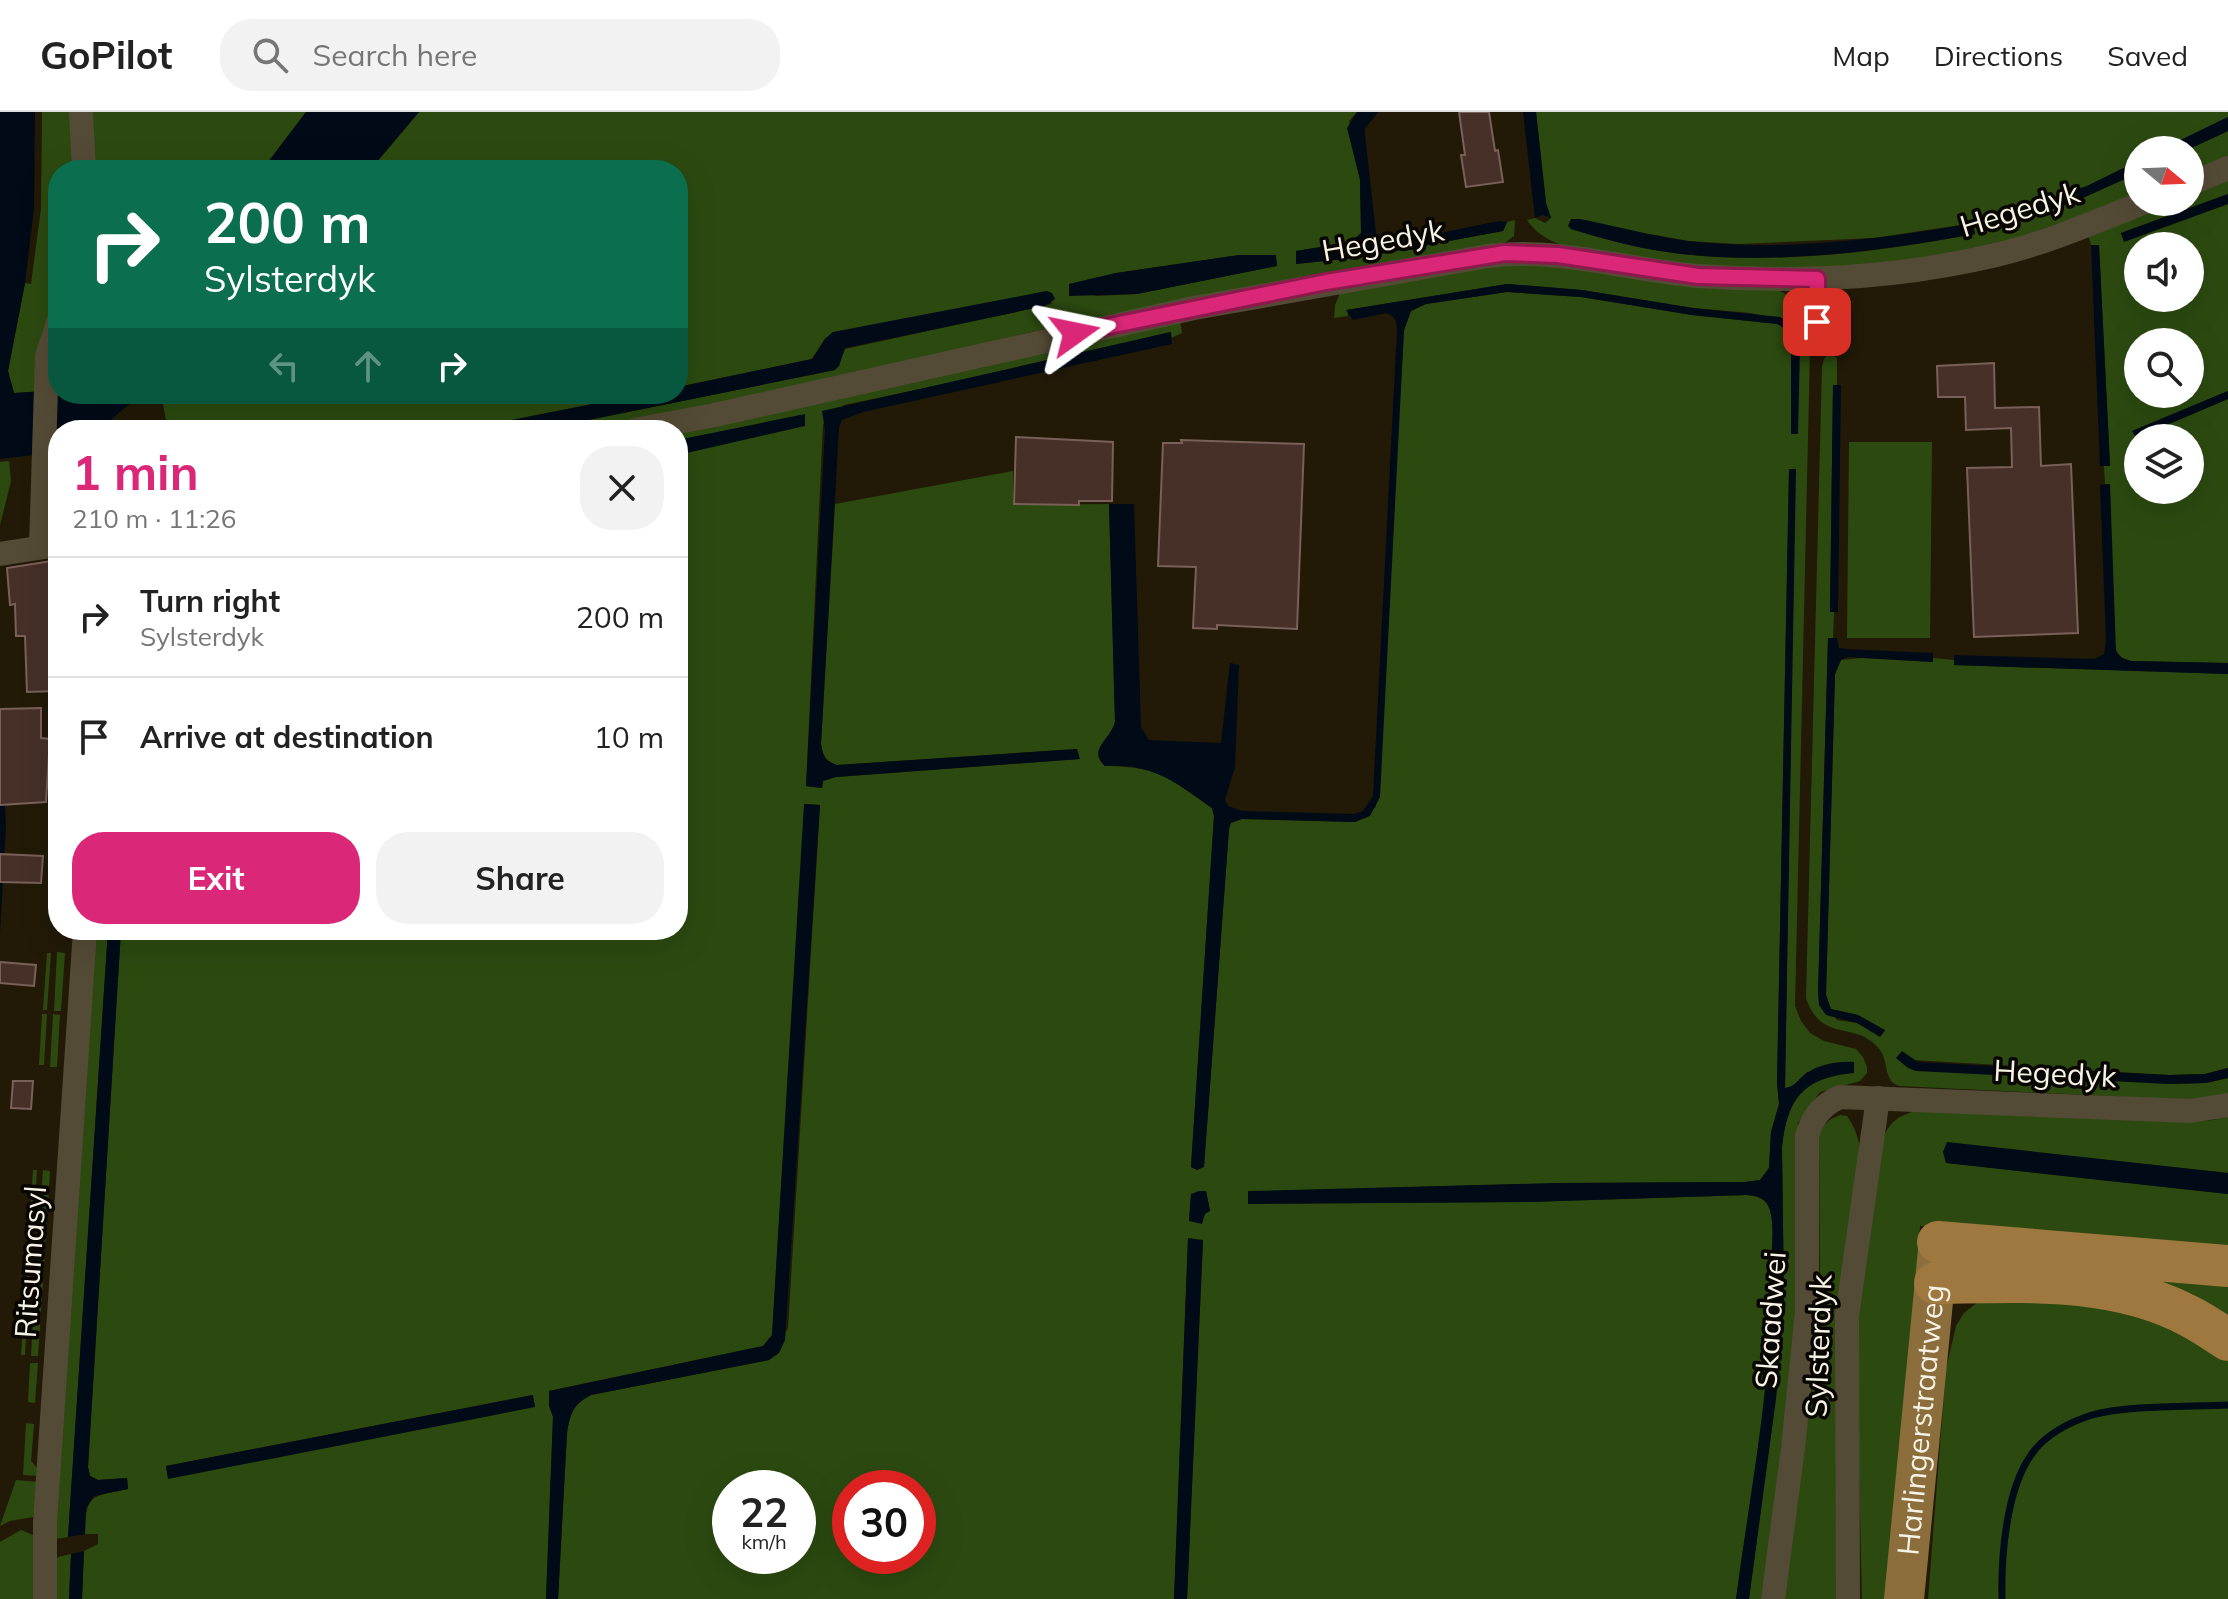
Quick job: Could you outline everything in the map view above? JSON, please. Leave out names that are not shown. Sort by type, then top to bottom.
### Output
[{"type":"highway","points":[[1938,1242],[2228,1266]]},
{"type":"highway","points":[[1935,1283],[2057,1282],[2103,1288],[2189,1316],[2228,1340]]},
{"type":"main road","name":"Harlingerstraatweg","points":[[1904,1599],[1938,1242]]},
{"type":"street","points":[[81,112],[83,160]]},
{"type":"street","points":[[2204,178],[2228,168]]},
{"type":"street","name":"Hegedyk","points":[[688,420],[1209,305],[1326,282],[1505,253],[1558,255],[1698,276],[1817,279],[1922,269],[1998,255],[2124,210]]},
{"type":"street","points":[[1816,328],[1817,279]]},
{"type":"street","points":[[48,353],[43,469],[48,524]]},
{"type":"street","points":[[0,554],[48,546]]},
{"type":"street","name":"Ritsumasyl","points":[[45,1599],[45,1522],[84,940]]},
{"type":"street","name":"Skaadwei","points":[[1773,1599],[1807,1312],[1807,1136],[1812,1121],[1829,1102],[1840,1097],[1878,1098]]},
{"type":"street","name":"Hegedyk","points":[[1878,1098],[2190,1111],[2228,1105]]},
{"type":"street","name":"Sylsterdyk","points":[[1848,1599],[1847,1316],[1878,1098]]},
{"type":"green space","points":[[42,112],[73,112],[76,160],[48,160],[48,328],[42,342],[37,392],[14,393],[8,371],[25,283],[31,284],[41,208]]},
{"type":"green space","points":[[89,112],[306,112],[270,160],[91,160]]},
{"type":"green space","points":[[419,112],[1357,112],[1349,121],[1360,180],[1361,233],[1352,242],[1296,251],[1296,264],[1363,257],[1503,231],[1507,222],[1515,220],[1514,236],[1506,242],[1075,322],[715,405],[635,420],[588,420],[667,404],[688,404],[688,400],[835,370],[845,349],[1052,304],[1046,291],[825,338],[812,359],[688,385],[688,160],[378,160]],"holes":[[[1239,255],[1276,266],[1137,294],[1096,296],[1069,284],[1116,273]]]},
{"type":"green space","points":[[1536,112],[2228,112],[2228,117],[2189,136],[2124,136],[2124,168],[2087,186],[1990,221],[1993,230],[2076,201],[2124,179],[2124,199],[2000,243],[1911,262],[1864,267],[1770,269],[1589,252],[1547,239],[1527,220],[1535,218],[1545,223],[1551,218],[1546,203]],"holes":[[[1973,223],[1975,234],[1898,247],[1778,258],[1698,256],[1615,242],[1571,229],[1738,244],[1874,238]]]},
{"type":"green space","points":[[2228,131],[2228,157],[2204,167],[2204,142]]},
{"type":"green space","points":[[2228,178],[2228,194],[2204,203],[2204,189]]},
{"type":"green space","points":[[2228,204],[2228,391],[2204,401],[2204,328],[2124,328],[2124,408],[2188,408],[2150,424],[2124,424],[2124,504],[2204,504],[2204,424],[2169,424],[2228,399],[2228,663],[2131,661],[2116,650],[2109,484],[2105,484],[2104,466],[2110,465],[2099,245],[2091,245],[2088,235],[2137,216],[2168,216],[2121,233],[2124,241],[2124,312],[2204,312],[2204,232],[2149,232],[2194,216],[2204,216],[2204,213]]},
{"type":"green space","points":[[1505,262],[1777,290],[1795,300],[1804,314],[1810,350],[1795,1006],[1810,1033],[1824,1041],[1856,1049],[1863,1057],[1867,1073],[1860,1081],[1820,1092],[1798,1123],[1798,1316],[1762,1599],[1749,1599],[1776,1398],[1784,1302],[1783,1138],[1792,1107],[1804,1090],[1822,1078],[1854,1072],[1807,1072],[1792,1087],[1785,1088],[1795,469],[1789,470],[1779,1104],[1771,1132],[1769,1168],[1760,1180],[1248,1192],[1248,1204],[1529,1202],[1747,1195],[1764,1200],[1770,1210],[1773,1233],[1771,1312],[1760,1436],[1736,1599],[1187,1599],[1203,1241],[1188,1239],[1174,1599],[558,1599],[567,1433],[576,1406],[591,1395],[769,1360],[788,1328],[820,805],[805,804],[772,1335],[763,1346],[549,1391],[553,1417],[546,1599],[82,1599],[84,1551],[98,1544],[98,1534],[85,1534],[89,1504],[98,1496],[128,1489],[127,1478],[98,1480],[90,1476],[88,1467],[120,940],[688,940],[688,452],[804,415],[688,438],[688,429],[1180,321],[1182,333],[1171,338],[1170,332],[1035,365],[844,405],[823,424],[806,786],[822,788],[823,781],[836,777],[1079,759],[1077,749],[837,765],[827,760],[821,744],[835,504],[1013,471],[1013,505],[1109,504],[1115,722],[1098,755],[1105,766],[1139,769],[1163,776],[1212,808],[1214,816],[1191,1167],[1197,1170],[1204,1166],[1231,822],[1242,819],[1355,822],[1376,807],[1404,330],[1411,311],[1426,304],[1507,292],[1581,297],[1692,315],[1778,324],[1791,337],[1798,434],[1798,335],[1792,323],[1751,313],[1693,308],[1582,290],[1507,284],[1347,310],[1348,316],[1334,318],[1341,291]],"holes":[[[1206,1191],[1210,1210],[1189,1221],[1191,1194]],[[532,1395],[535,1406],[168,1478],[166,1466]]]},
{"type":"green space","points":[[1838,290],[1838,337],[1825,325],[1829,301]]},
{"type":"green space","points":[[1829,353],[1837,358],[1837,385],[1833,386],[1830,612],[1834,612],[1833,638],[1828,639],[1818,994],[1837,1020],[1857,1023],[1880,1036],[1885,1031],[1858,1015],[1831,1009],[1826,995],[1835,674],[1841,660],[1862,658],[1932,662],[1933,658],[1954,660],[1954,665],[2228,674],[2228,1068],[2205,1074],[2169,1075],[1913,1060],[1908,1068],[2169,1084],[2206,1083],[2228,1078],[2228,1094],[2190,1100],[1900,1086],[1891,1080],[1883,1055],[1871,1041],[1861,1035],[1830,1027],[1813,1012],[1806,998],[1822,367]]},
{"type":"green space","points":[[163,404],[593,404],[512,420],[166,420]]},
{"type":"green space","points":[[1849,442],[1932,442],[1930,638],[1847,638]]},
{"type":"green space","points":[[9,461],[11,481],[0,525],[0,462]]},
{"type":"green space","points":[[91,940],[107,940],[68,1537],[55,1539]]},
{"type":"green space","points":[[57,952],[65,953],[61,1011],[54,1011]]},
{"type":"green space","points":[[47,953],[51,953],[47,1010],[43,1010]]},
{"type":"green space","points":[[42,1014],[47,1014],[44,1065],[39,1065]]},
{"type":"green space","points":[[53,1014],[60,1015],[57,1067],[50,1067]]},
{"type":"green space","points":[[1915,1111],[2189,1122],[2228,1116],[2228,1173],[1947,1143],[1947,1163],[2228,1194],[2228,1256],[1920,1226],[1890,1599],[1862,1599],[1856,1351],[1858,1298],[1884,1137],[1896,1120]]},
{"type":"green space","points":[[1840,1115],[1847,1116],[1853,1126],[1861,1160],[1839,1599],[1783,1599],[1815,1367],[1820,1291],[1819,1138],[1826,1124]]},
{"type":"green space","points":[[33,1170],[37,1170],[32,1247],[28,1247]]},
{"type":"green space","points":[[43,1170],[50,1171],[45,1248],[38,1247]]},
{"type":"green space","points":[[28,1252],[31,1252],[25,1355],[21,1355]]},
{"type":"green space","points":[[37,1252],[45,1253],[38,1356],[31,1356]]},
{"type":"green space","points":[[2047,1257],[2228,1272],[2228,1332]]},
{"type":"green space","points":[[1983,1298],[2125,1304],[2228,1354],[2228,1599],[1928,1599],[1946,1369],[1956,1326],[1964,1313]]},
{"type":"green space","points":[[30,1363],[38,1363],[35,1403],[28,1402]]},
{"type":"green space","points":[[26,1423],[34,1424],[31,1461],[40,1471],[40,1476],[23,1475]]},
{"type":"green space","points":[[16,1480],[39,1482],[33,1517],[0,1526]]},
{"type":"green space","points":[[21,1530],[33,1535],[34,1599],[0,1599],[0,1542]]},
{"type":"green space","points":[[71,1554],[69,1599],[56,1599],[56,1560]]},
{"type":"shaded area","points":[[0,112],[35,112],[34,208],[25,283],[8,371],[14,393],[48,391],[48,404],[130,404],[110,420],[48,420],[48,453],[0,459]]},
{"type":"shaded area","points":[[306,112],[419,112],[378,160],[270,160]]},
{"type":"shaded area","points":[[1357,112],[1378,112],[1365,129],[1365,135],[1376,233],[1382,241],[1391,243],[1499,221],[1507,222],[1503,231],[1363,257],[1296,264],[1296,251],[1351,242],[1361,233],[1360,180],[1347,128]]},
{"type":"shaded area","points":[[1523,112],[1536,112],[1546,203],[1551,218],[1543,215],[1535,218]]},
{"type":"shaded area","points":[[2228,117],[2228,131],[2204,142],[2204,136],[2189,136]]},
{"type":"shaded area","points":[[2124,168],[2124,179],[2076,201],[1992,230],[1990,220],[2087,186]]},
{"type":"shaded area","points":[[2228,194],[2228,204],[2204,213],[2204,203]]},
{"type":"shaded area","points":[[2168,216],[2195,216],[2151,232],[2124,232],[2124,242],[2121,233]]},
{"type":"shaded area","points":[[1571,219],[1674,239],[1722,244],[1831,242],[1973,223],[1975,234],[1858,252],[1738,258],[1699,256],[1626,244],[1571,229],[1568,226]]},
{"type":"shaded area","points":[[2091,245],[2099,245],[2110,466],[2100,466]]},
{"type":"shaded area","points":[[1239,255],[1276,255],[1277,266],[1137,294],[1069,296],[1069,284],[1116,273]]},
{"type":"shaded area","points":[[1507,284],[1582,290],[1693,308],[1780,317],[1792,323],[1800,347],[1798,434],[1791,434],[1791,337],[1786,329],[1777,324],[1692,315],[1581,297],[1507,292],[1426,304],[1411,311],[1404,330],[1380,797],[1370,816],[1355,822],[1242,819],[1231,823],[1204,1167],[1197,1170],[1191,1167],[1214,816],[1212,808],[1163,776],[1137,768],[1105,766],[1098,755],[1115,722],[1109,504],[1134,504],[1141,727],[1149,740],[1221,743],[1230,663],[1239,665],[1235,767],[1225,800],[1228,806],[1242,811],[1354,814],[1363,811],[1373,796],[1397,329],[1394,319],[1386,313],[1353,320],[1346,310]]},
{"type":"shaded area","points":[[1047,291],[1055,299],[1045,306],[845,348],[835,370],[688,400],[688,385],[812,359],[833,332]]},
{"type":"shaded area","points":[[1171,332],[1172,344],[863,412],[842,420],[839,428],[821,744],[825,758],[837,765],[1077,749],[1080,759],[836,777],[823,781],[822,788],[806,786],[825,430],[822,411]]},
{"type":"shaded area","points":[[1833,385],[1841,385],[1838,612],[1830,612]]},
{"type":"shaded area","points":[[2228,391],[2228,399],[2169,424],[2149,424],[2187,408],[2204,408],[2204,401]]},
{"type":"shaded area","points":[[593,404],[667,404],[588,420],[512,420]]},
{"type":"shaded area","points":[[805,414],[805,426],[688,453],[688,438]]},
{"type":"shaded area","points":[[1789,469],[1796,469],[1785,1088],[1812,1070],[1829,1064],[1854,1062],[1854,1073],[1810,1086],[1794,1104],[1784,1131],[1784,1302],[1776,1398],[1749,1599],[1736,1599],[1760,1435],[1771,1312],[1773,1233],[1770,1210],[1764,1200],[1747,1195],[1529,1202],[1248,1204],[1248,1191],[1745,1182],[1760,1180],[1769,1168],[1771,1132],[1779,1104]]},
{"type":"shaded area","points":[[2110,484],[2116,652],[2131,661],[2228,663],[2228,674],[1954,665],[1954,655],[2094,659],[2104,654],[2100,485]]},
{"type":"shaded area","points":[[1828,638],[1837,638],[1839,648],[1845,649],[1933,653],[1933,662],[1848,657],[1841,660],[1835,674],[1826,995],[1831,1009],[1858,1015],[1885,1030],[1880,1037],[1857,1023],[1826,1015],[1819,1005]]},
{"type":"shaded area","points":[[0,720],[6,826],[0,933]]},
{"type":"shaded area","points":[[804,804],[820,805],[785,1340],[779,1353],[769,1360],[591,1395],[576,1406],[567,1433],[558,1599],[546,1599],[553,1417],[549,1391],[763,1346],[772,1335]]},
{"type":"shaded area","points":[[107,940],[120,940],[88,1467],[90,1476],[98,1480],[127,1478],[128,1489],[94,1496],[86,1508],[85,1534],[68,1537]]},
{"type":"shaded area","points":[[1902,1051],[1918,1062],[2169,1075],[2205,1074],[2228,1068],[2228,1078],[2206,1083],[2169,1084],[1916,1071],[1896,1058]]},
{"type":"shaded area","points":[[1947,1142],[2228,1173],[2228,1194],[1946,1163],[1943,1152]]},
{"type":"shaded area","points":[[1206,1191],[1210,1211],[1205,1214],[1202,1224],[1189,1221],[1191,1194]]},
{"type":"shaded area","points":[[1188,1238],[1203,1240],[1187,1599],[1174,1599]]},
{"type":"shaded area","points":[[533,1395],[535,1407],[168,1479],[166,1466]]},
{"type":"shaded area","points":[[84,1551],[82,1599],[69,1599],[71,1554]]},
{"type":"building","points":[[1459,112],[1489,112],[1503,182],[1466,187]]},
{"type":"building","points":[[1994,363],[1995,408],[2039,407],[2041,466],[2071,464],[2078,633],[1974,637],[1967,468],[2012,467],[2011,428],[1966,430],[1965,397],[1938,397],[1937,366]]},
{"type":"building","points":[[1016,437],[1113,442],[1112,501],[1079,501],[1079,505],[1014,504]]},
{"type":"building","points":[[1181,440],[1304,444],[1297,629],[1217,625],[1217,629],[1193,628],[1196,567],[1158,566],[1163,443],[1182,443]]},
{"type":"building","points":[[48,562],[48,691],[27,692],[25,636],[16,636],[15,604],[10,605],[7,568]]},
{"type":"building","points":[[41,708],[41,738],[48,739],[46,802],[0,805],[0,709]]},
{"type":"building","points":[[0,854],[43,856],[41,883],[0,882]]},
{"type":"building","points":[[0,962],[36,965],[34,986],[0,983]]},
{"type":"building","points":[[13,1081],[33,1081],[31,1109],[11,1108]]},
{"type":"waterway","points":[[2002,1599],[2004,1544],[2011,1505],[2023,1470],[2043,1441],[2075,1421],[2107,1412],[2228,1405]]},
{"type":"route","points":[[1075,333],[1326,282],[1505,253],[1558,255],[1698,276],[1817,279],[1817,322]]}]
